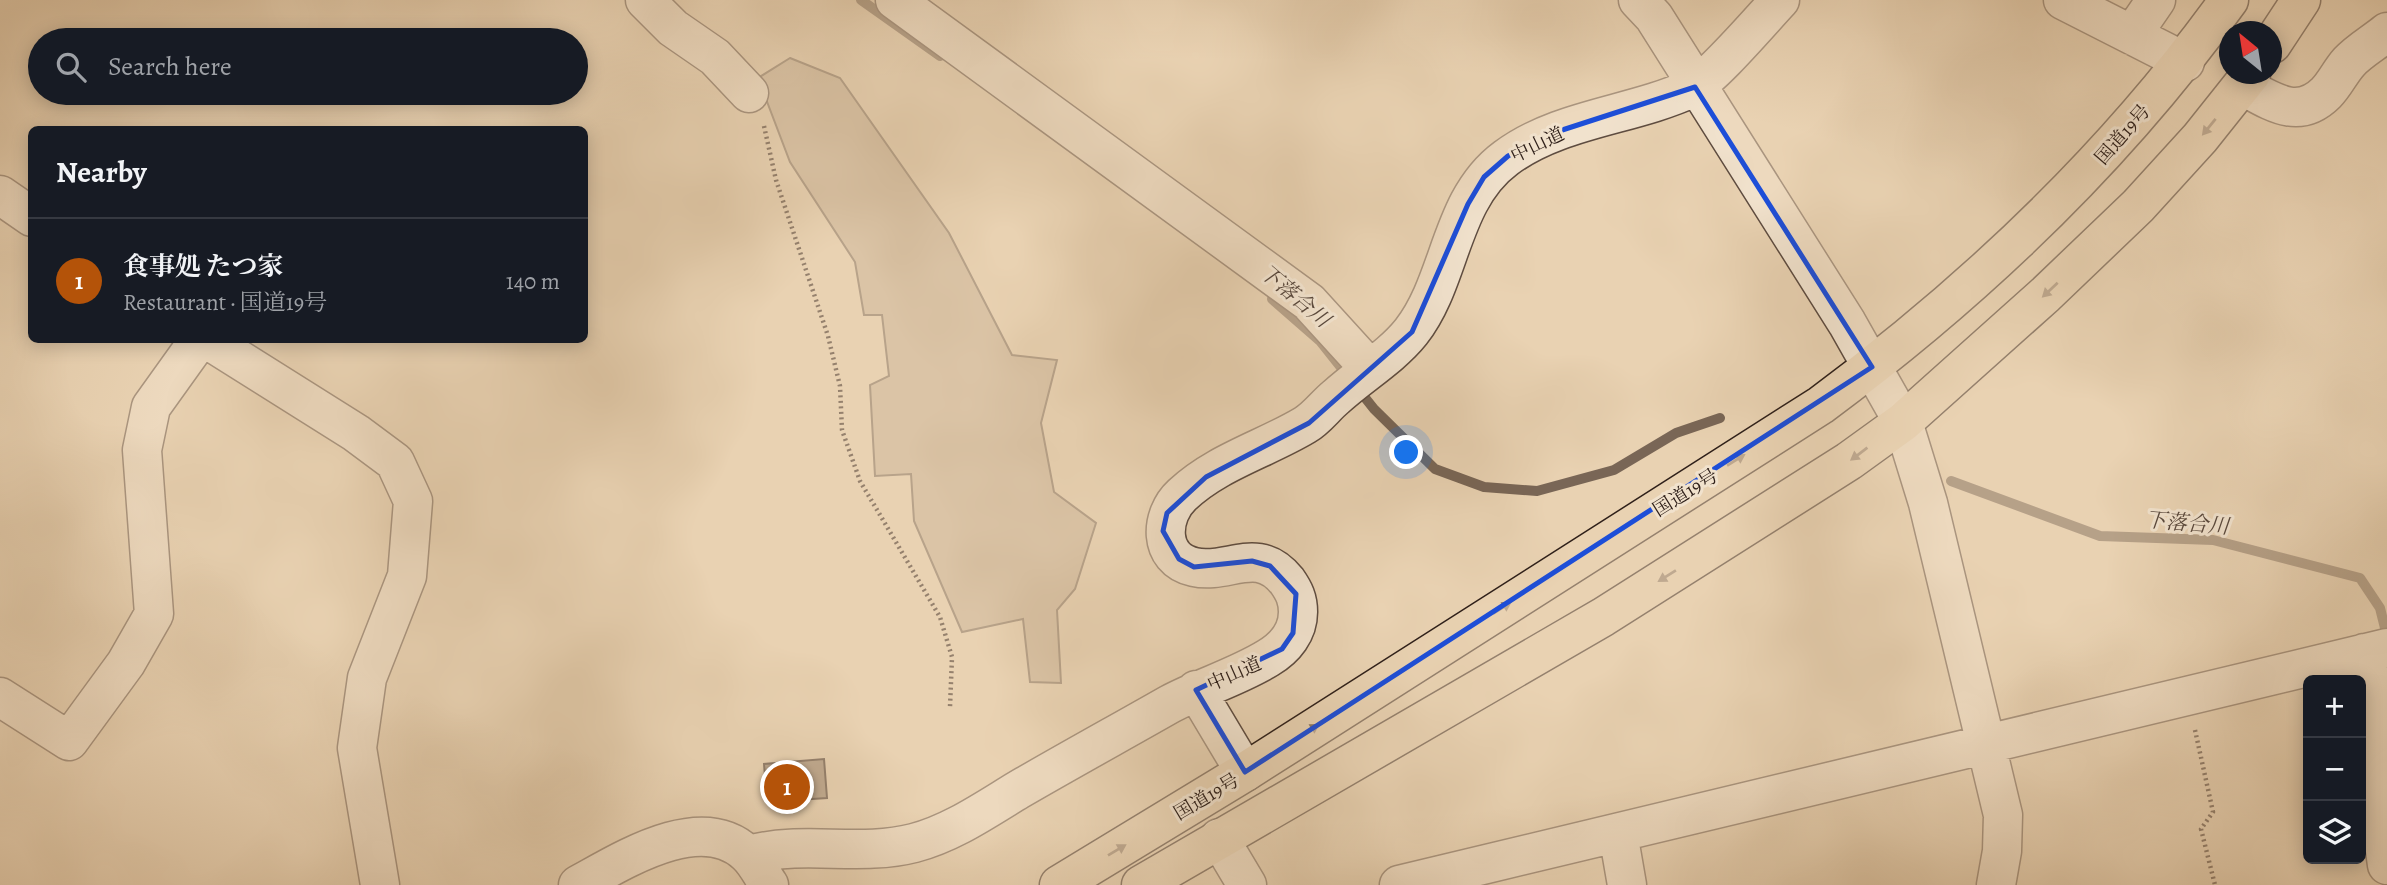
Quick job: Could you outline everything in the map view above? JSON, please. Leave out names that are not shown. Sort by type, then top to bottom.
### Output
[{"type":"highway","name":"国道19号","points":[[1059,885],[1245,772],[1821,405],[1872,367],[1996,264],[2099,161],[2185,62],[2230,0]]},
{"type":"highway","points":[[2282,29],[2301,0]]},
{"type":"highway","points":[[1141,885],[1603,617],[1849,461],[1903,422],[2045,295],[2138,206],[2244,84]]},
{"type":"street","points":[[645,0],[673,28],[715,58],[749,93]]},
{"type":"street","points":[[895,0],[1309,302],[1370,369]]},
{"type":"street","points":[[1638,0],[1654,17],[1695,87],[1872,367],[1903,422],[1928,503],[1988,743],[2003,815],[2002,850],[1996,885]]},
{"type":"street","name":"中山道","points":[[759,870],[769,849],[872,848],[914,843],[961,825],[1196,690],[1266,660],[1282,649],[1293,633],[1298,615],[1296,594],[1284,578],[1270,566],[1252,561],[1194,567],[1179,559],[1169,548],[1163,531],[1167,513],[1181,495],[1206,477],[1309,423],[1412,332],[1468,204],[1484,177],[1508,156],[1553,133],[1695,87],[1780,0]]},
{"type":"street","points":[[2063,0],[2185,62]]},
{"type":"street","points":[[2132,35],[2156,0]]},
{"type":"street","points":[[2252,84],[2282,107],[2298,108],[2313,103],[2326,93],[2349,62],[2387,32]]},
{"type":"street","points":[[0,195],[28,214]]},
{"type":"street","points":[[0,697],[69,741],[126,663],[154,614],[142,450],[151,407],[197,343]]},
{"type":"street","points":[[213,343],[356,433],[395,462],[413,501],[407,576],[367,678],[357,748],[380,885]]},
{"type":"street","points":[[1399,885],[2375,650],[2377,792],[2387,865]]},
{"type":"street","points":[[1196,690],[1245,772]]},
{"type":"street","points":[[1618,834],[1627,885]]},
{"type":"street","points":[[578,885],[635,854],[665,842],[694,837],[721,839],[759,870]]},
{"type":"street","points":[[1219,838],[1247,885]]},
{"type":"path","points":[[749,93],[767,133],[776,180],[828,336],[839,386],[842,430],[860,481],[940,617],[952,657],[950,707]]},
{"type":"path","points":[[2188,695],[2213,812],[2201,829],[2215,885]]},
{"type":"highlighted area","points":[[1695,87],[1872,367],[1245,772],[1196,690],[1282,649],[1293,633],[1296,594],[1270,566],[1252,561],[1194,567],[1179,559],[1163,531],[1167,513],[1206,477],[1309,423],[1412,332],[1468,204],[1484,177],[1508,156],[1553,133]]},
{"type":"shaded area","points":[[790,58],[840,78],[949,233],[1012,355],[1057,360],[1041,423],[1054,492],[1096,523],[1075,589],[1057,610],[1061,683],[1030,682],[1023,619],[962,632],[914,521],[911,474],[875,476],[870,385],[889,376],[882,315],[864,315],[855,262],[790,162],[758,78]]},
{"type":"building","points":[[824,759],[827,798],[767,802],[764,764]]},
{"type":"waterway","name":"下落合川","points":[[861,0],[940,56]]},
{"type":"waterway","name":"下落合川","points":[[1272,299],[1320,341],[1374,409],[1435,469],[1484,487],[1537,491],[1614,470],[1676,433],[1720,418]]},
{"type":"waterway","name":"下落合川","points":[[1951,481],[2100,536],[2213,540],[2360,578],[2380,608],[2387,636]]},
{"type":"place","name":"食事処 たつ家","points":[[787,787]]}]
